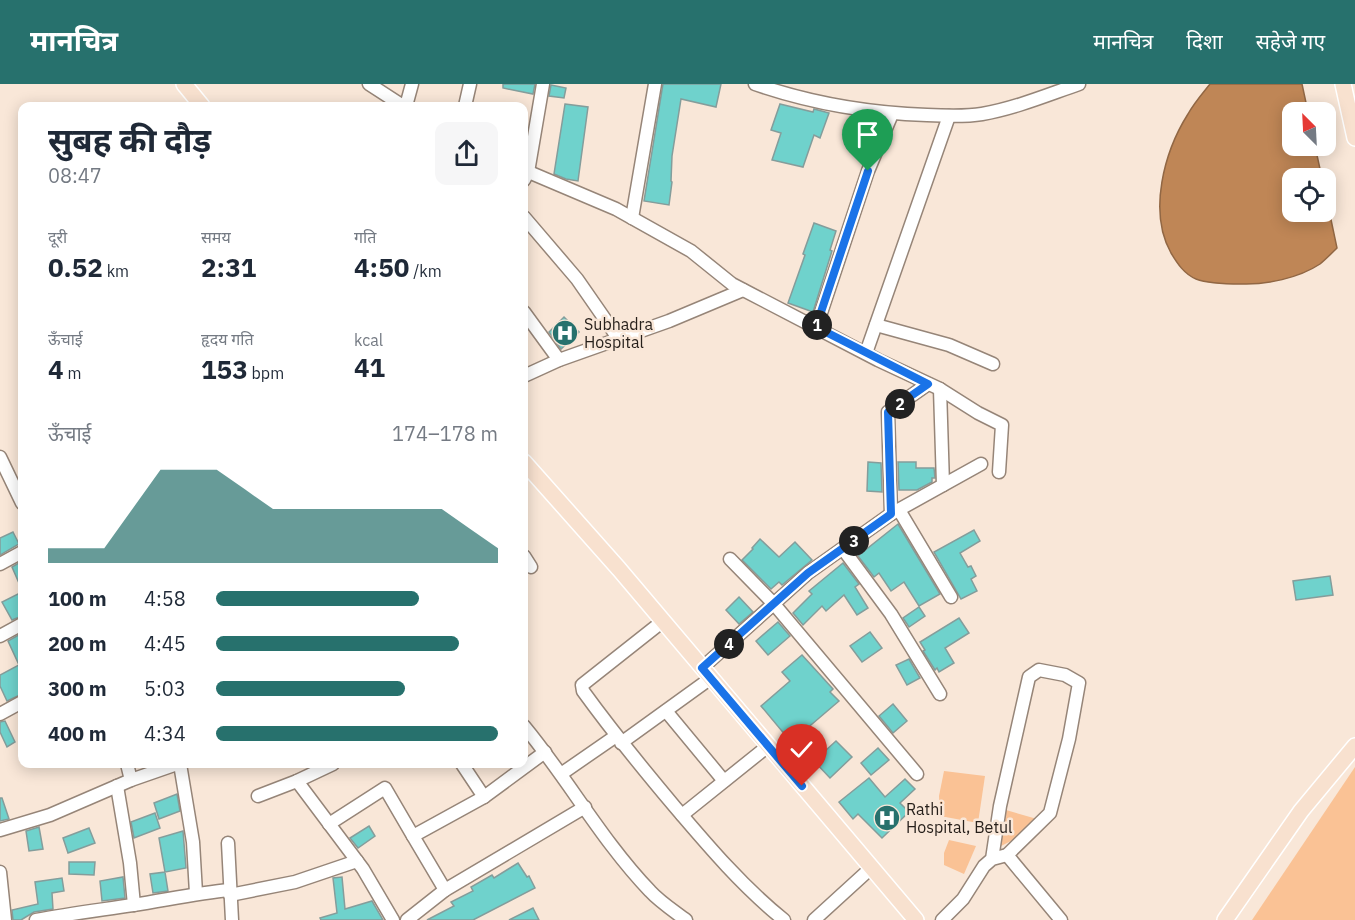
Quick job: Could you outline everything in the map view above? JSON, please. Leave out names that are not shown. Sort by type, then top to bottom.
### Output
[{"type":"main road","points":[[184,84],[198,102]]},
{"type":"main road","points":[[1343,84],[1355,138]]},
{"type":"main road","points":[[528,467],[663,621],[916,920]]},
{"type":"main road","points":[[1225,920],[1301,811],[1355,746]]},
{"type":"street","points":[[369,84],[398,102]]},
{"type":"street","points":[[405,102],[412,84]]},
{"type":"street","points":[[466,102],[470,84]]},
{"type":"street","points":[[528,159],[543,84]]},
{"type":"street","points":[[632,218],[655,84]]},
{"type":"street","points":[[755,84],[796,98],[892,114],[949,116],[981,114],[1003,109],[1079,84]]},
{"type":"street","points":[[816,327],[868,171],[892,114]]},
{"type":"street","points":[[866,354],[949,116]]},
{"type":"street","points":[[528,175],[616,209],[691,251],[732,284],[866,354],[934,386],[1002,425],[999,472]]},
{"type":"street","points":[[528,222],[577,279],[618,339]]},
{"type":"street","points":[[528,374],[560,360],[669,321],[743,290]]},
{"type":"street","points":[[528,317],[560,360]]},
{"type":"street","points":[[876,325],[949,345],[993,364]]},
{"type":"street","points":[[934,386],[943,485]]},
{"type":"street","points":[[934,386],[888,412],[895,512],[951,597]]},
{"type":"street","points":[[0,460],[18,495]]},
{"type":"street","points":[[561,774],[666,711],[808,573],[895,512],[981,464]]},
{"type":"street","points":[[843,549],[891,614],[940,694]]},
{"type":"street","points":[[0,564],[18,554]]},
{"type":"street","points":[[730,559],[774,604],[917,774]]},
{"type":"street","points":[[528,562],[531,567]]},
{"type":"street","points":[[663,621],[582,686],[583,691],[618,739],[682,815],[735,875],[784,920]]},
{"type":"street","points":[[0,636],[18,626]]},
{"type":"street","points":[[942,920],[963,899],[984,866],[992,859],[1007,855],[1050,813],[1069,739],[1079,683],[1065,675],[1039,670],[1029,676],[1000,806],[992,859]]},
{"type":"street","points":[[0,714],[18,704]]},
{"type":"street","points":[[666,711],[724,781]]},
{"type":"street","points":[[528,731],[622,859],[651,892],[686,920]]},
{"type":"street","points":[[682,815],[768,746]]},
{"type":"street","points":[[528,765],[545,752]]},
{"type":"street","points":[[128,768],[131,780]]},
{"type":"street","points":[[0,830],[50,815],[131,780],[167,768]]},
{"type":"street","points":[[180,768],[194,842],[196,893]]},
{"type":"street","points":[[258,796],[297,782],[325,768]]},
{"type":"street","points":[[465,768],[484,797]]},
{"type":"street","points":[[413,836],[484,797],[523,768]]},
{"type":"street","points":[[297,782],[357,861],[393,920]]},
{"type":"street","points":[[117,786],[130,863],[134,905]]},
{"type":"street","points":[[328,824],[385,788],[445,890]]},
{"type":"street","points":[[407,920],[445,890],[585,807]]},
{"type":"street","points":[[228,843],[232,920]]},
{"type":"street","points":[[1007,855],[1061,920]]},
{"type":"street","points":[[36,920],[196,893],[230,892],[295,882],[357,861]]},
{"type":"street","points":[[814,920],[871,868]]},
{"type":"street","points":[[0,872],[5,920]]},
{"type":"shaded area","points":[[1210,84],[1302,84],[1306,102],[1282,102],[1282,156],[1317,156],[1320,168],[1282,168],[1282,222],[1332,222],[1337,248],[1320,264],[1292,277],[1271,282],[1224,284],[1196,279],[1178,264],[1164,237],[1160,201],[1162,182],[1172,146],[1193,106]]},
{"type":"shaded area","points":[[1355,767],[1355,920],[1252,920]]},
{"type":"shaded area","points":[[944,771],[985,776],[978,823],[940,816],[939,796]]},
{"type":"shaded area","points":[[1006,810],[1037,819],[1019,837],[997,848]]},
{"type":"shaded area","points":[[949,840],[976,846],[964,874],[944,865],[944,853]]},
{"type":"building","points":[[503,84],[535,84],[533,94],[503,88]]},
{"type":"building","points":[[663,84],[721,84],[716,107],[681,99],[672,156],[669,205],[644,201]]},
{"type":"building","points":[[551,85],[566,88],[564,98],[549,96]]},
{"type":"building","points":[[565,104],[588,107],[578,181],[554,174]]},
{"type":"building","points":[[780,104],[813,112],[814,109],[829,113],[820,138],[814,135],[803,167],[772,160],[781,133],[771,130]]},
{"type":"building","points":[[814,223],[836,231],[813,312],[788,303]]},
{"type":"building","points":[[564,317],[579,332],[561,349],[549,332]]},
{"type":"building","points":[[868,462],[881,463],[882,492],[867,491]]},
{"type":"building","points":[[898,462],[916,462],[916,468],[934,468],[935,478],[917,490],[899,490]]},
{"type":"building","points":[[898,524],[940,594],[919,606],[904,582],[891,591],[879,573],[874,577],[858,556]]},
{"type":"building","points":[[974,530],[980,541],[960,553],[976,576],[971,579],[977,591],[961,599],[934,552]]},
{"type":"building","points":[[13,532],[18,545],[0,555],[0,538]]},
{"type":"building","points":[[760,539],[779,557],[795,542],[812,560],[782,585],[779,582],[771,589],[742,560]]},
{"type":"building","points":[[18,563],[18,581],[12,567]]},
{"type":"building","points":[[843,563],[859,584],[855,587],[868,608],[857,615],[844,595],[826,611],[822,606],[803,625],[793,613],[812,594],[809,591]]},
{"type":"building","points":[[1330,576],[1333,595],[1296,600],[1293,581]]},
{"type":"building","points":[[18,594],[18,618],[12,620],[2,602]]},
{"type":"building","points":[[739,597],[753,612],[739,624],[726,610]]},
{"type":"building","points":[[919,607],[925,616],[909,627],[903,618]]},
{"type":"building","points":[[959,618],[969,633],[945,648],[954,663],[939,672],[937,668],[935,670],[920,642]]},
{"type":"building","points":[[778,622],[790,636],[768,655],[756,641]]},
{"type":"building","points":[[870,632],[882,648],[862,662],[850,646]]},
{"type":"building","points":[[18,635],[18,663],[8,641]]},
{"type":"building","points":[[802,655],[833,689],[830,692],[839,701],[791,742],[761,706],[790,681],[782,672]]},
{"type":"building","points":[[909,659],[920,678],[907,685],[896,665]]},
{"type":"building","points":[[18,666],[18,696],[7,701],[0,686],[0,675]]},
{"type":"building","points":[[893,704],[907,721],[893,733],[879,716]]},
{"type":"building","points":[[5,721],[15,742],[7,747],[0,732],[0,722]]},
{"type":"building","points":[[836,741],[852,757],[830,778],[814,761]]},
{"type":"building","points":[[878,748],[889,760],[871,775],[861,763]]},
{"type":"building","points":[[869,778],[885,797],[905,779],[915,789],[900,803],[909,812],[882,838],[858,814],[853,819],[839,802]]},
{"type":"building","points":[[177,794],[180,811],[159,819],[154,803]]},
{"type":"building","points":[[0,798],[2,798],[9,819],[0,821]]},
{"type":"building","points":[[155,813],[160,828],[134,838],[131,822]]},
{"type":"building","points":[[369,826],[375,836],[358,848],[350,838]]},
{"type":"building","points":[[39,827],[43,849],[29,851],[26,831]]},
{"type":"building","points":[[89,828],[95,843],[68,853],[63,838]]},
{"type":"building","points":[[183,831],[186,868],[165,872],[159,838]]},
{"type":"building","points":[[69,862],[95,862],[94,875],[69,874]]},
{"type":"building","points":[[518,863],[535,888],[473,920],[427,920],[454,906],[451,902],[473,891],[471,887],[492,875],[494,878]]},
{"type":"building","points":[[165,872],[168,891],[153,893],[150,874]]},
{"type":"building","points":[[123,877],[125,898],[102,901],[100,881]]},
{"type":"building","points":[[342,877],[345,909],[372,901],[383,920],[321,920],[320,918],[337,913],[333,878]]},
{"type":"building","points":[[62,878],[64,891],[52,893],[53,909],[34,912],[21,920],[13,920],[12,910],[38,904],[35,882]]},
{"type":"building","points":[[533,908],[539,920],[509,920]]},
{"type":"place","name":"Subhadra Hospital","points":[[565,333]]},
{"type":"place","name":"Rathi Hospital, Betul","points":[[887,818]]},
{"type":"route","points":[[802,786],[702,668],[808,573],[891,514],[888,412],[928,384],[816,327],[868,171]]}]
